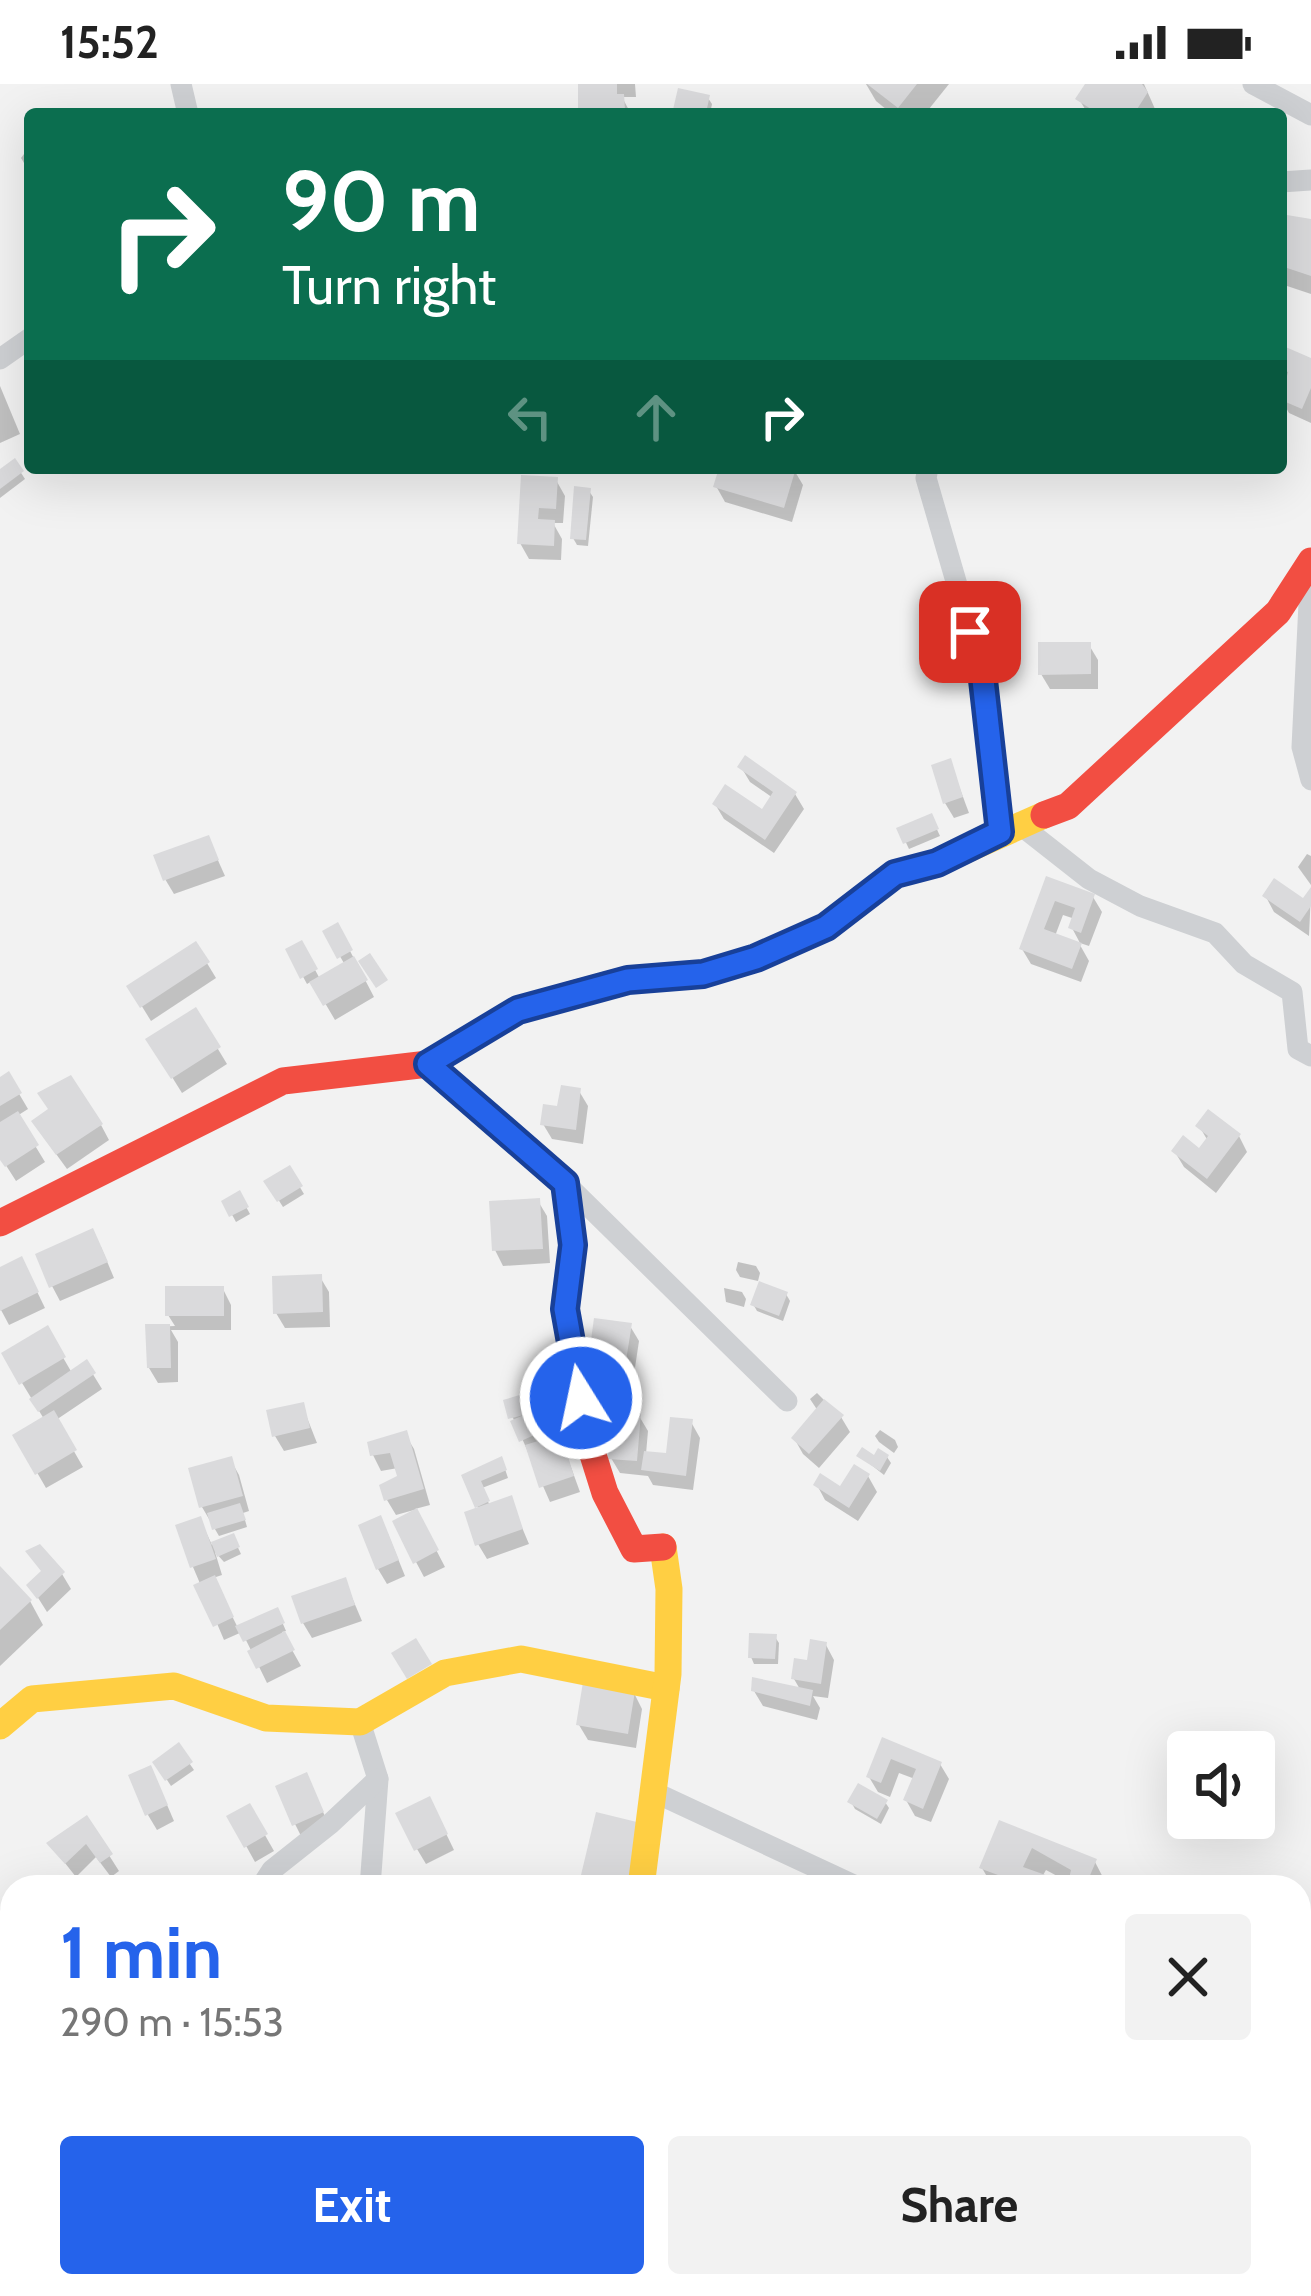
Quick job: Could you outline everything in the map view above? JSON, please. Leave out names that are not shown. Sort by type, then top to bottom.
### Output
[{"type":"street","points":[[1253,84],[1311,116]]},
{"type":"street","points":[[927,474],[982,671],[1010,828],[1140,906],[1215,932],[1244,964],[1292,992],[1298,1048],[1311,1056]]},
{"type":"street","points":[[0,1223],[283,1081],[428,1064],[518,1010],[628,980],[703,974],[756,958],[826,927],[895,874],[937,863],[1068,806],[1278,612],[1311,561]]},
{"type":"street","points":[[1311,561],[1301,747],[1311,780]]},
{"type":"street","points":[[428,1064],[565,1183],[787,1401]]},
{"type":"street","points":[[565,1183],[573,1245],[565,1309],[590,1442],[605,1493],[634,1549],[665,1547],[669,1579],[666,1688],[643,1875]]},
{"type":"street","points":[[0,1726],[32,1699],[174,1686],[266,1718],[360,1722],[445,1673],[521,1659],[666,1688]]},
{"type":"street","points":[[360,1722],[378,1779],[371,1875]]},
{"type":"street","points":[[269,1875],[378,1779]]},
{"type":"street","points":[[656,1793],[832,1875]]},
{"type":"building","points":[[578,84],[617,84],[617,94],[624,94],[625,108],[578,108]]},
{"type":"building","points":[[867,84],[917,84],[898,108]]},
{"type":"building","points":[[1085,84],[1142,84],[1148,92],[1138,108],[1089,108],[1075,99]]},
{"type":"building","points":[[678,88],[710,95],[707,108],[673,108]]},
{"type":"building","points":[[1287,215],[1311,219],[1311,276],[1287,268]]},
{"type":"building","points":[[1287,348],[1311,358],[1311,388],[1302,409],[1287,403]]},
{"type":"building","points":[[15,458],[24,471],[0,489],[0,469]]},
{"type":"building","points":[[717,474],[794,474],[784,508],[713,487]]},
{"type":"building","points":[[521,475],[558,477],[556,509],[539,508],[538,519],[555,520],[554,546],[517,544]]},
{"type":"building","points":[[574,486],[591,488],[586,540],[570,539]]},
{"type":"building","points":[[1038,642],[1091,642],[1091,674],[1038,675]]},
{"type":"building","points":[[745,755],[797,792],[765,840],[712,804],[725,784],[762,809],[773,792],[737,767]]},
{"type":"building","points":[[951,758],[963,797],[943,804],[931,765]]},
{"type":"building","points":[[932,813],[939,829],[903,844],[896,828]]},
{"type":"building","points":[[209,835],[219,860],[163,881],[153,855]]},
{"type":"building","points":[[1046,876],[1095,894],[1081,933],[1068,928],[1075,908],[1055,901],[1044,929],[1082,943],[1072,969],[1019,949]]},
{"type":"building","points":[[1274,878],[1303,898],[1311,887],[1311,906],[1300,922],[1262,896]]},
{"type":"building","points":[[338,922],[353,950],[337,959],[322,931]]},
{"type":"building","points":[[302,940],[318,969],[300,979],[285,949]]},
{"type":"building","points":[[196,941],[210,962],[140,1008],[126,986]]},
{"type":"building","points":[[370,953],[388,980],[376,988],[358,961]]},
{"type":"building","points":[[354,956],[368,980],[323,1006],[309,982]]},
{"type":"building","points":[[196,1007],[221,1047],[171,1079],[145,1039]]},
{"type":"building","points":[[9,1071],[22,1093],[0,1106],[0,1077]]},
{"type":"building","points":[[71,1075],[103,1124],[56,1155],[31,1121],[48,1109],[37,1093]]},
{"type":"building","points":[[561,1085],[581,1088],[576,1130],[540,1125],[543,1104],[557,1106]]},
{"type":"building","points":[[1208,1109],[1241,1134],[1207,1179],[1171,1151],[1183,1135],[1199,1148],[1208,1136],[1195,1126]]},
{"type":"building","points":[[18,1111],[39,1145],[5,1167],[0,1160],[0,1122]]},
{"type":"building","points":[[290,1165],[303,1186],[277,1202],[263,1181]]},
{"type":"building","points":[[240,1190],[249,1207],[229,1217],[221,1201]]},
{"type":"building","points":[[540,1198],[543,1249],[492,1251],[489,1201]]},
{"type":"building","points":[[93,1228],[108,1262],[49,1288],[35,1254]]},
{"type":"building","points":[[22,1256],[39,1292],[0,1311],[0,1267]]},
{"type":"building","points":[[322,1274],[323,1312],[273,1314],[272,1276]]},
{"type":"building","points":[[759,1281],[788,1292],[779,1316],[750,1305]]},
{"type":"building","points":[[165,1286],[224,1286],[224,1316],[165,1316]]},
{"type":"building","points":[[594,1318],[632,1323],[625,1367],[588,1362]]},
{"type":"building","points":[[145,1324],[170,1324],[171,1368],[147,1368]]},
{"type":"building","points":[[48,1325],[66,1357],[19,1385],[1,1353]]},
{"type":"building","points":[[87,1359],[96,1373],[38,1412],[29,1399]]},
{"type":"building","points":[[523,1394],[529,1412],[547,1404],[556,1425],[519,1442],[510,1421],[524,1415],[508,1419],[503,1400]]},
{"type":"building","points":[[824,1399],[844,1415],[809,1454],[791,1438]]},
{"type":"building","points":[[304,1402],[310,1428],[272,1437],[266,1410]]},
{"type":"building","points":[[54,1410],[77,1450],[35,1475],[12,1435]]},
{"type":"building","points":[[611,1410],[641,1413],[637,1461],[608,1459]]},
{"type":"building","points":[[670,1417],[693,1419],[686,1476],[641,1470],[644,1451],[666,1453]]},
{"type":"building","points":[[407,1430],[424,1489],[384,1501],[379,1485],[397,1476],[390,1453],[370,1456],[367,1442]]},
{"type":"building","points":[[561,1434],[574,1476],[539,1488],[525,1445]]},
{"type":"building","points":[[862,1447],[874,1455],[878,1448],[889,1455],[880,1471],[856,1456]]},
{"type":"building","points":[[232,1456],[243,1496],[199,1508],[188,1468]]},
{"type":"building","points":[[502,1456],[507,1470],[481,1481],[490,1501],[475,1508],[461,1475]]},
{"type":"building","points":[[854,1464],[870,1474],[849,1508],[813,1485],[820,1473],[840,1486]]},
{"type":"building","points":[[512,1495],[523,1529],[475,1546],[464,1512]]},
{"type":"building","points":[[240,1503],[246,1520],[212,1530],[207,1513]]},
{"type":"building","points":[[417,1508],[439,1550],[413,1564],[392,1521]]},
{"type":"building","points":[[381,1515],[399,1560],[376,1570],[358,1525]]},
{"type":"building","points":[[201,1516],[216,1559],[190,1568],[175,1525]]},
{"type":"building","points":[[234,1533],[240,1547],[217,1557],[211,1542]]},
{"type":"building","points":[[40,1544],[65,1572],[37,1599],[26,1585],[41,1571],[25,1551]]},
{"type":"building","points":[[0,1566],[32,1600],[0,1630]]},
{"type":"building","points":[[215,1575],[234,1617],[213,1627],[193,1585]]},
{"type":"building","points":[[346,1577],[355,1605],[301,1624],[291,1596]]},
{"type":"building","points":[[278,1607],[285,1623],[243,1642],[235,1626]]},
{"type":"building","points":[[285,1631],[295,1650],[256,1669],[247,1651]]},
{"type":"building","points":[[749,1633],[777,1634],[775,1659],[748,1658]]},
{"type":"building","points":[[416,1638],[432,1664],[407,1679],[391,1653]]},
{"type":"building","points":[[810,1639],[827,1642],[821,1684],[791,1679],[794,1658],[807,1660]]},
{"type":"building","points":[[752,1677],[813,1690],[810,1706],[751,1691]]},
{"type":"building","points":[[583,1682],[635,1691],[628,1734],[576,1725]]},
{"type":"building","points":[[882,1737],[942,1762],[923,1809],[903,1800],[916,1769],[891,1759],[881,1783],[866,1777]]},
{"type":"building","points":[[179,1742],[193,1762],[165,1781],[152,1762]]},
{"type":"building","points":[[151,1765],[168,1805],[145,1816],[128,1775]]},
{"type":"building","points":[[307,1772],[324,1812],[292,1826],[275,1786]]},
{"type":"building","points":[[858,1783],[888,1800],[877,1819],[847,1802]]},
{"type":"building","points":[[430,1796],[448,1834],[414,1851],[395,1813]]},
{"type":"building","points":[[250,1803],[268,1834],[244,1848],[226,1816]]},
{"type":"building","points":[[596,1812],[645,1824],[633,1875],[581,1875]]},
{"type":"building","points":[[87,1815],[113,1854],[100,1863],[86,1844],[65,1864],[46,1843]]},
{"type":"building","points":[[999,1820],[1097,1859],[1090,1875],[1070,1875],[1071,1870],[1032,1848],[1023,1867],[1046,1875],[998,1875],[979,1868]]},
{"type":"traffic: slow","points":[[580,992],[628,979],[703,974],[756,958],[826,927],[895,874],[937,863],[1044,815]]},
{"type":"traffic: slow","points":[[643,1875],[668,1674],[669,1589],[663,1547]]},
{"type":"traffic: slow","points":[[0,1726],[32,1699],[174,1686],[266,1718],[360,1722],[445,1673],[521,1659],[666,1688]]},
{"type":"traffic: jam","points":[[1044,815],[1068,806],[1278,612],[1311,561]]},
{"type":"traffic: jam","points":[[0,1223],[283,1081],[428,1064],[518,1010],[580,992]]},
{"type":"traffic: jam","points":[[428,1064],[565,1183],[573,1245],[565,1309],[589,1442],[605,1493],[634,1549],[663,1547]]},
{"type":"route","points":[[581,1398],[565,1309],[573,1245],[565,1183],[428,1064],[518,1010],[628,980],[703,974],[756,958],[826,927],[895,874],[937,863],[1000,832],[982,671],[970,632]]}]
